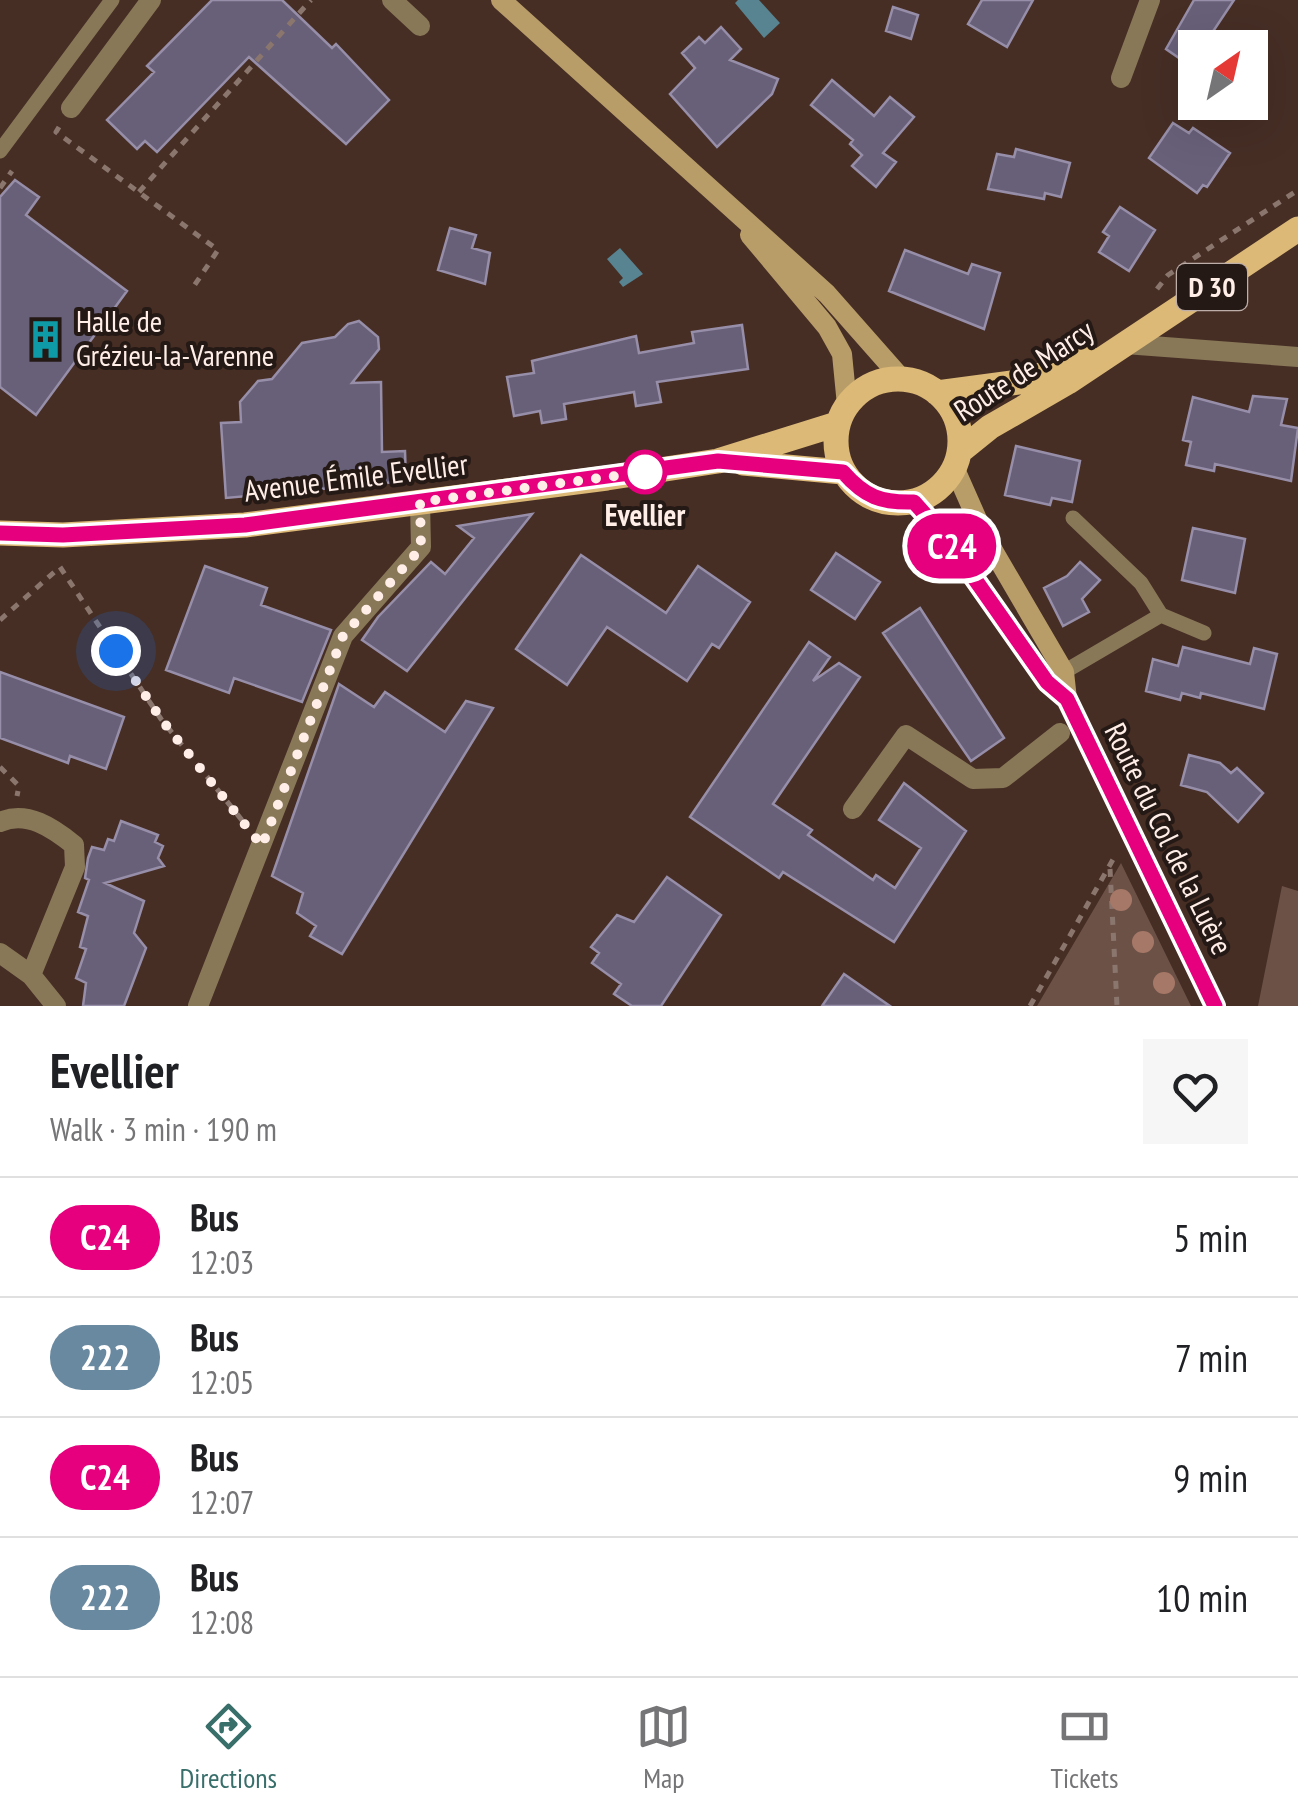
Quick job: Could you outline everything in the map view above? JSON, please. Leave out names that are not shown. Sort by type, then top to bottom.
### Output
[{"type":"main road","name":"Route de Marcy","points":[[957,460],[990,426],[1125,344],[1298,229]]},
{"type":"main road","name":"Route de Marcy","points":[[938,393],[1026,381],[1125,344]]},
{"type":"main road","points":[[902,379],[938,393],[952,410],[959,430],[957,460],[931,494],[914,502],[887,503],[862,492],[843,472],[835,449],[842,414],[862,390],[902,379]]},
{"type":"main road","name":"Avenue Émile Evellier","points":[[718,461],[842,414]]},
{"type":"main road","name":"Avenue Émile Evellier","points":[[3,530],[63,535],[231,526],[718,461],[843,472]]},
{"type":"street","points":[[72,108],[151,0]]},
{"type":"street","points":[[392,0],[420,26]]},
{"type":"street","points":[[502,0],[827,294],[902,379]]},
{"type":"street","points":[[1120,78],[1150,0]]},
{"type":"street","points":[[727,206],[827,327],[842,354],[842,414]]},
{"type":"street","points":[[1125,344],[1298,356]]},
{"type":"street","name":"Route du Col de la Luère","points":[[957,460],[984,536],[1214,1006]]},
{"type":"street","points":[[198,1006],[343,636],[421,548],[420,502]]},
{"type":"street","name":"Route du Col de la Luère","points":[[914,502],[1056,677]]},
{"type":"street","name":"Route du Col de la Luère","points":[[853,809],[906,735],[972,779],[1003,778],[1060,733]]},
{"type":"street","points":[[7,819],[35,820],[74,845],[75,867],[30,975]]},
{"type":"street","points":[[0,953],[30,975],[56,1006]]},
{"type":"lane","points":[[0,150],[112,0]]},
{"type":"lane","points":[[1073,518],[1141,583],[1161,615],[1204,633]]},
{"type":"lane","points":[[1056,677],[1161,615]]},
{"type":"path","points":[[139,192],[311,0]]},
{"type":"path","points":[[72,108],[56,132],[218,250],[192,289]]},
{"type":"path","points":[[1149,299],[1168,275],[1298,190]]},
{"type":"path","points":[[63,535],[60,567],[161,719],[262,846]]},
{"type":"path","points":[[0,620],[60,567]]},
{"type":"path","points":[[0,768],[19,786],[7,819]]},
{"type":"path","points":[[1110,865],[1117,1006]]},
{"type":"shaded area","points":[[1121,863],[1191,1006],[1037,1006]]},
{"type":"shaded area","points":[[1282,886],[1298,891],[1298,1006],[1258,1006]]},
{"type":"water","points":[[759,0],[780,23],[764,38],[735,3]]},
{"type":"water","points":[[620,248],[643,274],[623,287],[619,282],[623,278],[607,259]]},
{"type":"building","points":[[212,0],[282,0],[332,48],[336,44],[389,100],[346,144],[249,57],[157,152],[145,141],[137,149],[107,120],[154,72],[147,66]]},
{"type":"building","points":[[982,0],[1033,0],[1007,47],[968,24]]},
{"type":"building","points":[[1194,0],[1234,0],[1214,30],[1178,30],[1178,57],[1166,49]]},
{"type":"building","points":[[893,7],[918,15],[911,39],[886,31]]},
{"type":"building","points":[[721,27],[741,49],[730,60],[778,79],[772,94],[717,147],[670,94],[695,68],[682,53],[699,37],[705,43]]},
{"type":"building","points":[[832,80],[874,116],[890,97],[914,117],[883,153],[896,162],[876,187],[852,166],[862,155],[850,144],[853,140],[811,105]]},
{"type":"building","points":[[1173,123],[1189,133],[1193,128],[1230,153],[1207,187],[1203,185],[1197,193],[1149,158]]},
{"type":"building","points":[[1016,149],[1070,163],[1061,197],[1045,193],[1044,199],[988,189],[997,154],[1014,157]]},
{"type":"building","name":"Halle de Grézieu-la-Varenne","points":[[15,180],[39,197],[26,215],[127,291],[36,415],[0,387],[0,197]]},
{"type":"building","points":[[1120,207],[1155,230],[1129,271],[1099,252],[1109,236],[1103,232]]},
{"type":"building","points":[[450,228],[476,235],[472,248],[490,253],[485,284],[438,270]]},
{"type":"building","points":[[905,250],[968,274],[972,264],[1000,273],[984,329],[889,291]]},
{"type":"building","points":[[359,321],[378,337],[379,349],[352,383],[381,382],[382,452],[405,451],[406,481],[226,498],[221,423],[241,422],[240,402],[258,381],[272,379],[302,343],[335,337],[348,324]]},
{"type":"building","points":[[742,325],[748,369],[657,382],[661,402],[636,406],[634,392],[564,404],[566,419],[542,423],[540,411],[514,416],[507,377],[534,373],[532,361],[636,336],[639,353],[694,343],[692,332]]},
{"type":"building","points":[[1253,396],[1287,399],[1281,425],[1298,428],[1291,481],[1215,464],[1214,471],[1186,465],[1191,442],[1183,440],[1193,397],[1249,412]]},
{"type":"building","points":[[1016,446],[1080,461],[1072,502],[1052,498],[1050,505],[1005,495]]},
{"type":"building","points":[[532,514],[407,671],[362,640],[378,617],[431,562],[445,574],[474,538],[458,526]]},
{"type":"building","points":[[1193,528],[1245,539],[1235,593],[1182,580]]},
{"type":"building","points":[[836,553],[880,582],[855,619],[811,590]]},
{"type":"building","points":[[581,555],[666,613],[698,566],[750,602],[719,648],[712,644],[687,681],[607,627],[567,685],[516,649]]},
{"type":"building","points":[[1080,562],[1100,580],[1082,599],[1089,612],[1063,626],[1044,588],[1067,576]]},
{"type":"building","points":[[205,566],[267,588],[261,605],[331,630],[302,702],[234,678],[229,693],[166,670]]},
{"type":"building","points":[[920,608],[1004,738],[971,761],[883,633]]},
{"type":"building","points":[[809,642],[830,657],[813,681],[839,663],[860,677],[773,804],[812,830],[808,835],[873,880],[876,875],[895,888],[921,848],[879,820],[904,783],[966,831],[894,942],[783,872],[779,878],[690,817]]},
{"type":"building","points":[[1183,647],[1250,664],[1254,648],[1277,654],[1264,709],[1201,693],[1200,698],[1182,693],[1180,700],[1146,691],[1153,659],[1178,666]]},
{"type":"building","points":[[0,672],[124,717],[106,769],[70,756],[68,763],[0,738]]},
{"type":"building","points":[[339,684],[374,707],[385,692],[445,732],[466,701],[493,708],[342,954],[310,936],[316,926],[297,913],[303,893],[272,876]]},
{"type":"building","points":[[1189,755],[1220,763],[1231,773],[1237,768],[1263,793],[1238,822],[1207,792],[1181,785]]},
{"type":"building","points":[[121,821],[158,835],[155,842],[163,846],[158,858],[164,866],[105,883],[144,901],[134,933],[146,948],[124,1006],[83,1006],[86,983],[76,978],[86,949],[80,947],[88,916],[78,912],[89,880],[85,878],[88,858],[92,847],[104,850],[108,839],[114,841]]},
{"type":"building","points":[[667,877],[721,915],[661,1006],[632,1006],[614,994],[621,984],[592,963],[599,953],[591,947],[617,915],[634,922]]},
{"type":"building","points":[[844,974],[890,1006],[822,1006]]},
{"type":"bus line","name":"C24","points":[[0,533],[63,535],[245,525],[718,461],[843,472],[862,492],[887,503],[914,502],[946,538],[1047,682],[1067,699],[1215,1006]]},
{"type":"place","name":"Halle de Grézieu-la-Varenne","points":[[46,339]]},
{"type":"place","name":"Evellier","points":[[645,472]]},
{"type":"route","points":[[116,651],[161,719],[262,846],[343,636],[421,548],[424,533],[420,502],[645,472]]}]
